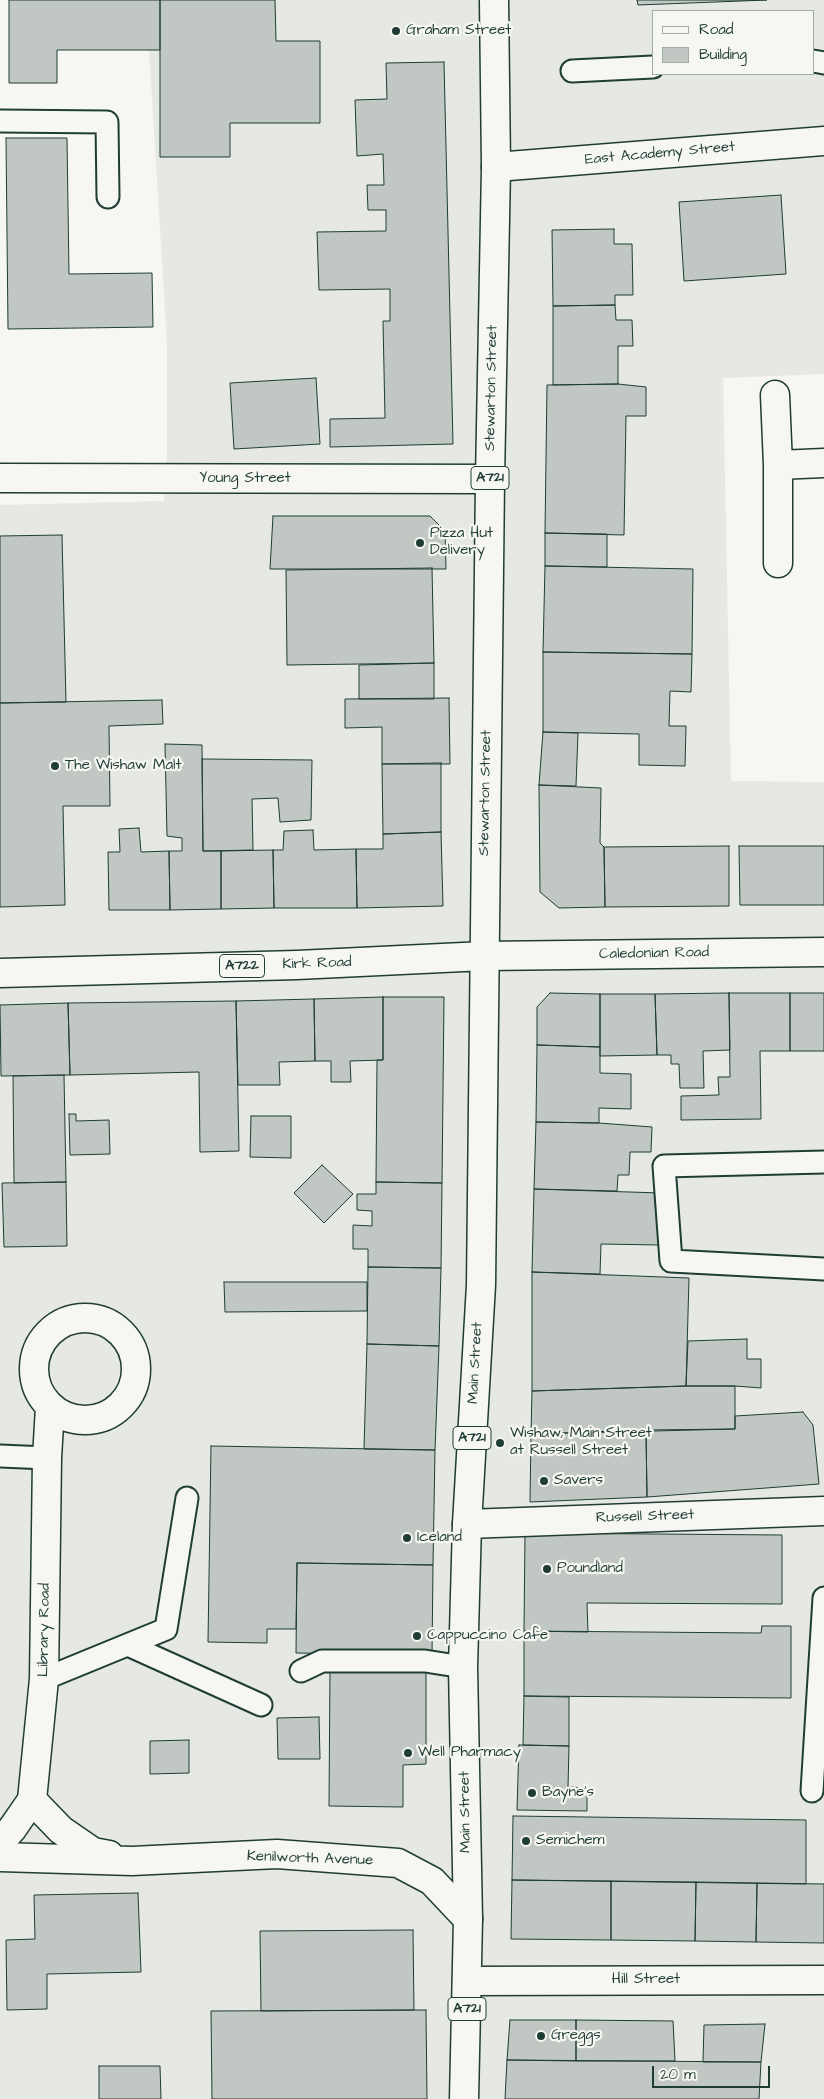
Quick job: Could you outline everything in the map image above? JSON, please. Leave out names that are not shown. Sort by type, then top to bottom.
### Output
[{"type":"main road","name":"Stewarton Street","points":[[484,956],[496,167],[494,0]]},
{"type":"main road","name":"East Academy Street","points":[[496,167],[824,141]]},
{"type":"main road","points":[[775,395],[778,465],[778,563]]},
{"type":"main road","points":[[778,465],[824,464]]},
{"type":"main road","name":"Young Street","points":[[0,478],[490,479]]},
{"type":"main road","name":"Caledonian Road","points":[[484,956],[824,952]]},
{"type":"main road","name":"Kirk Road","points":[[0,973],[297,965],[484,956]]},
{"type":"main road","name":"Main Street","points":[[464,2099],[468,1919],[463,1667],[467,1524],[480,1285],[484,956]]},
{"type":"main road","name":"Library Road","points":[[0,1842],[12,1829],[32,1800],[44,1679],[47,1458],[50,1407]]},
{"type":"main road","name":"Russell Street","points":[[467,1524],[824,1511]]},
{"type":"main road","name":"Kenilworth Avenue","points":[[32,1800],[61,1830],[92,1852],[132,1861]]},
{"type":"main road","name":"Kenilworth Avenue","points":[[0,1857],[132,1861],[277,1854],[398,1863],[432,1881],[468,1919]]},
{"type":"main road","name":"Hill Street","points":[[468,1981],[824,1980]]},
{"type":"lane","points":[[572,71],[652,67]]},
{"type":"lane","points":[[0,121],[107,122],[108,197]]},
{"type":"lane","points":[[824,1162],[664,1166],[670,1261],[824,1269]]},
{"type":"lane","points":[[0,1456],[47,1458]]},
{"type":"lane","points":[[44,1679],[166,1629],[187,1498]]},
{"type":"lane","points":[[812,1791],[824,1598]]},
{"type":"lane","points":[[128,1645],[261,1706]]},
{"type":"lane","points":[[301,1671],[322,1661],[425,1660],[463,1667]]},
{"type":"shaded area","points":[[146,0],[824,0],[824,374],[723,378],[731,781],[824,782],[824,2099],[0,2099],[0,505],[164,501],[167,452],[167,344]]},
{"type":"building","points":[[9,0],[160,0],[160,50],[57,50],[57,83],[9,83]]},
{"type":"building","points":[[160,0],[275,0],[276,41],[320,41],[320,123],[230,123],[230,157],[160,157]]},
{"type":"building","points":[[637,0],[767,0],[638,5]]},
{"type":"building","points":[[444,62],[453,444],[330,447],[330,419],[385,418],[383,321],[390,321],[390,289],[319,290],[317,232],[386,231],[386,210],[368,210],[367,185],[384,185],[383,154],[357,156],[355,100],[387,99],[386,63]]},
{"type":"building","points":[[6,138],[67,138],[69,274],[152,273],[153,327],[8,329]]},
{"type":"building","points":[[781,195],[786,274],[684,281],[679,202]]},
{"type":"building","points":[[614,229],[614,244],[632,244],[633,295],[615,295],[615,305],[553,306],[552,230]]},
{"type":"building","points":[[615,305],[616,320],[632,320],[633,346],[618,346],[618,384],[553,385],[553,306]]},
{"type":"building","points":[[316,378],[320,444],[234,449],[230,383]]},
{"type":"building","points":[[618,384],[646,387],[646,416],[626,416],[624,535],[545,533],[547,385]]},
{"type":"building","points":[[273,516],[430,516],[445,531],[446,569],[270,569]]},
{"type":"building","points":[[545,533],[607,534],[607,567],[545,566]]},
{"type":"building","points":[[62,535],[66,702],[0,703],[0,536]]},
{"type":"building","points":[[545,566],[693,569],[692,654],[543,652]]},
{"type":"building","points":[[432,568],[434,663],[287,665],[286,570]]},
{"type":"building","points":[[543,652],[692,654],[691,692],[670,691],[669,726],[686,726],[685,766],[639,765],[639,734],[543,732]]},
{"type":"building","points":[[434,663],[434,699],[359,699],[359,665]]},
{"type":"building","points":[[449,698],[450,764],[382,764],[382,727],[345,728],[345,699]]},
{"type":"building","name":"The Wishaw Malt","points":[[162,700],[163,724],[109,726],[110,806],[63,806],[65,905],[0,907],[0,703]]},
{"type":"building","points":[[543,732],[578,733],[576,786],[539,785]]},
{"type":"building","points":[[165,744],[202,745],[203,851],[221,851],[221,909],[170,910],[169,851],[182,851],[182,838],[167,836]]},
{"type":"building","points":[[202,759],[312,760],[311,820],[280,822],[278,798],[252,799],[253,850],[203,851]]},
{"type":"building","points":[[441,763],[441,832],[383,834],[382,764]]},
{"type":"building","points":[[539,785],[601,788],[600,843],[604,847],[605,907],[559,908],[540,892]]},
{"type":"building","points":[[139,828],[141,852],[169,851],[170,910],[109,910],[108,852],[120,852],[119,829]]},
{"type":"building","points":[[313,830],[314,850],[356,849],[357,908],[274,908],[273,850],[283,850],[284,831]]},
{"type":"building","points":[[441,832],[443,906],[357,908],[356,849],[383,849],[383,834]]},
{"type":"building","points":[[729,846],[729,906],[605,907],[604,847]]},
{"type":"building","points":[[739,846],[824,846],[824,905],[740,905]]},
{"type":"building","points":[[273,850],[274,908],[221,909],[221,851]]},
{"type":"building","points":[[550,993],[600,994],[600,1047],[537,1045],[537,1007]]},
{"type":"building","points":[[729,993],[730,1050],[703,1051],[704,1088],[680,1088],[679,1064],[671,1064],[671,1055],[657,1055],[655,994]]},
{"type":"building","points":[[729,993],[790,993],[790,1051],[760,1051],[761,1119],[681,1120],[681,1096],[719,1095],[718,1077],[730,1077]]},
{"type":"building","points":[[790,993],[824,993],[824,1051],[790,1051]]},
{"type":"building","points":[[600,994],[655,994],[657,1055],[600,1056]]},
{"type":"building","points":[[383,997],[444,997],[442,1183],[376,1182],[377,1060],[383,1060]]},
{"type":"building","points":[[383,997],[383,1060],[350,1061],[351,1082],[331,1082],[331,1061],[315,1061],[314,999]]},
{"type":"building","points":[[314,999],[315,1061],[279,1062],[280,1085],[238,1085],[236,1001]]},
{"type":"building","points":[[236,1001],[239,1151],[200,1152],[199,1072],[70,1075],[68,1003]]},
{"type":"building","points":[[68,1003],[70,1075],[1,1076],[0,1005]]},
{"type":"building","points":[[537,1045],[600,1047],[600,1073],[631,1074],[631,1109],[599,1108],[599,1123],[536,1122]]},
{"type":"building","points":[[64,1075],[66,1182],[14,1183],[13,1076]]},
{"type":"building","points":[[69,1114],[76,1114],[76,1121],[109,1120],[110,1154],[70,1155]]},
{"type":"building","points":[[251,1116],[291,1116],[291,1158],[250,1157]]},
{"type":"building","points":[[536,1122],[599,1123],[652,1127],[651,1152],[630,1152],[629,1175],[618,1175],[617,1191],[534,1189]]},
{"type":"building","points":[[322,1165],[353,1194],[324,1223],[294,1193]]},
{"type":"building","points":[[66,1182],[67,1246],[4,1247],[2,1183]]},
{"type":"building","points":[[376,1182],[442,1183],[441,1268],[368,1267],[368,1249],[353,1249],[353,1225],[372,1226],[372,1211],[357,1210],[357,1194],[376,1194]]},
{"type":"building","points":[[534,1189],[661,1193],[660,1245],[601,1244],[600,1274],[532,1272]]},
{"type":"building","points":[[368,1267],[441,1268],[439,1346],[367,1344]]},
{"type":"building","points":[[532,1272],[689,1278],[686,1386],[532,1391]]},
{"type":"building","points":[[224,1282],[367,1282],[367,1311],[225,1312]]},
{"type":"building","points":[[747,1339],[747,1359],[761,1359],[761,1388],[686,1386],[688,1341]]},
{"type":"building","points":[[367,1344],[439,1346],[435,1450],[364,1449]]},
{"type":"building","points":[[735,1386],[735,1429],[531,1434],[532,1391]]},
{"type":"building","points":[[803,1412],[813,1425],[819,1484],[647,1497],[646,1430],[735,1429],[735,1416]]},
{"type":"building","points":[[646,1430],[647,1497],[530,1502],[531,1434]]},
{"type":"building","points":[[211,1446],[435,1450],[433,1565],[297,1563],[296,1629],[267,1629],[267,1643],[208,1642]]},
{"type":"building","points":[[525,1533],[782,1535],[782,1604],[587,1603],[588,1632],[524,1631]]},
{"type":"building","points":[[297,1563],[433,1565],[432,1655],[296,1653]]},
{"type":"building","points":[[762,1626],[791,1626],[791,1698],[524,1696],[524,1631],[761,1633]]},
{"type":"building","points":[[330,1667],[426,1668],[426,1764],[403,1765],[403,1807],[329,1806]]},
{"type":"building","points":[[524,1696],[569,1697],[569,1746],[523,1745]]},
{"type":"building","points":[[319,1717],[320,1759],[278,1759],[277,1718]]},
{"type":"building","points":[[189,1740],[189,1773],[150,1774],[150,1741]]},
{"type":"building","points":[[519,1745],[569,1746],[568,1787],[587,1788],[587,1811],[517,1810]]},
{"type":"building","points":[[513,1816],[806,1820],[806,1884],[512,1880]]},
{"type":"building","points":[[512,1880],[611,1881],[611,1940],[511,1939]]},
{"type":"building","points":[[611,1881],[696,1882],[695,1941],[611,1940]]},
{"type":"building","points":[[696,1882],[757,1883],[756,1942],[695,1941]]},
{"type":"building","points":[[757,1883],[824,1884],[824,1943],[756,1942]]},
{"type":"building","points":[[138,1893],[141,1972],[47,1974],[47,2009],[7,2010],[6,1940],[35,1939],[34,1895]]},
{"type":"building","points":[[413,1930],[414,2010],[261,2011],[260,1931]]},
{"type":"building","points":[[426,2010],[427,2099],[212,2099],[211,2011]]},
{"type":"building","points":[[510,2020],[576,2020],[576,2061],[507,2060]]},
{"type":"building","points":[[576,2020],[673,2021],[675,2061],[576,2061]]},
{"type":"building","points":[[765,2024],[761,2062],[703,2062],[704,2025]]},
{"type":"building","points":[[507,2060],[761,2062],[759,2099],[505,2099]]},
{"type":"building","points":[[99,2066],[160,2066],[161,2099],[99,2099]]},
{"type":"place","name":"Graham Street","points":[[396,31]]},
{"type":"place","name":"Pizza Hut Delivery","points":[[420,543]]},
{"type":"place","name":"The Wishaw Malt","points":[[55,766]]},
{"type":"place","name":"Wishaw, Main Street at Russell Street","points":[[500,1443]]},
{"type":"place","name":"Savers","points":[[544,1481]]},
{"type":"place","name":"Iceland","points":[[407,1538]]},
{"type":"place","name":"Poundland","points":[[547,1569]]},
{"type":"place","name":"Cappuccino Cafe","points":[[417,1636]]},
{"type":"place","name":"Well Pharmacy","points":[[408,1753]]},
{"type":"place","name":"Bayne's","points":[[532,1793]]},
{"type":"place","name":"Semichem","points":[[526,1841]]},
{"type":"place","name":"Greggs","points":[[541,2036]]}]
